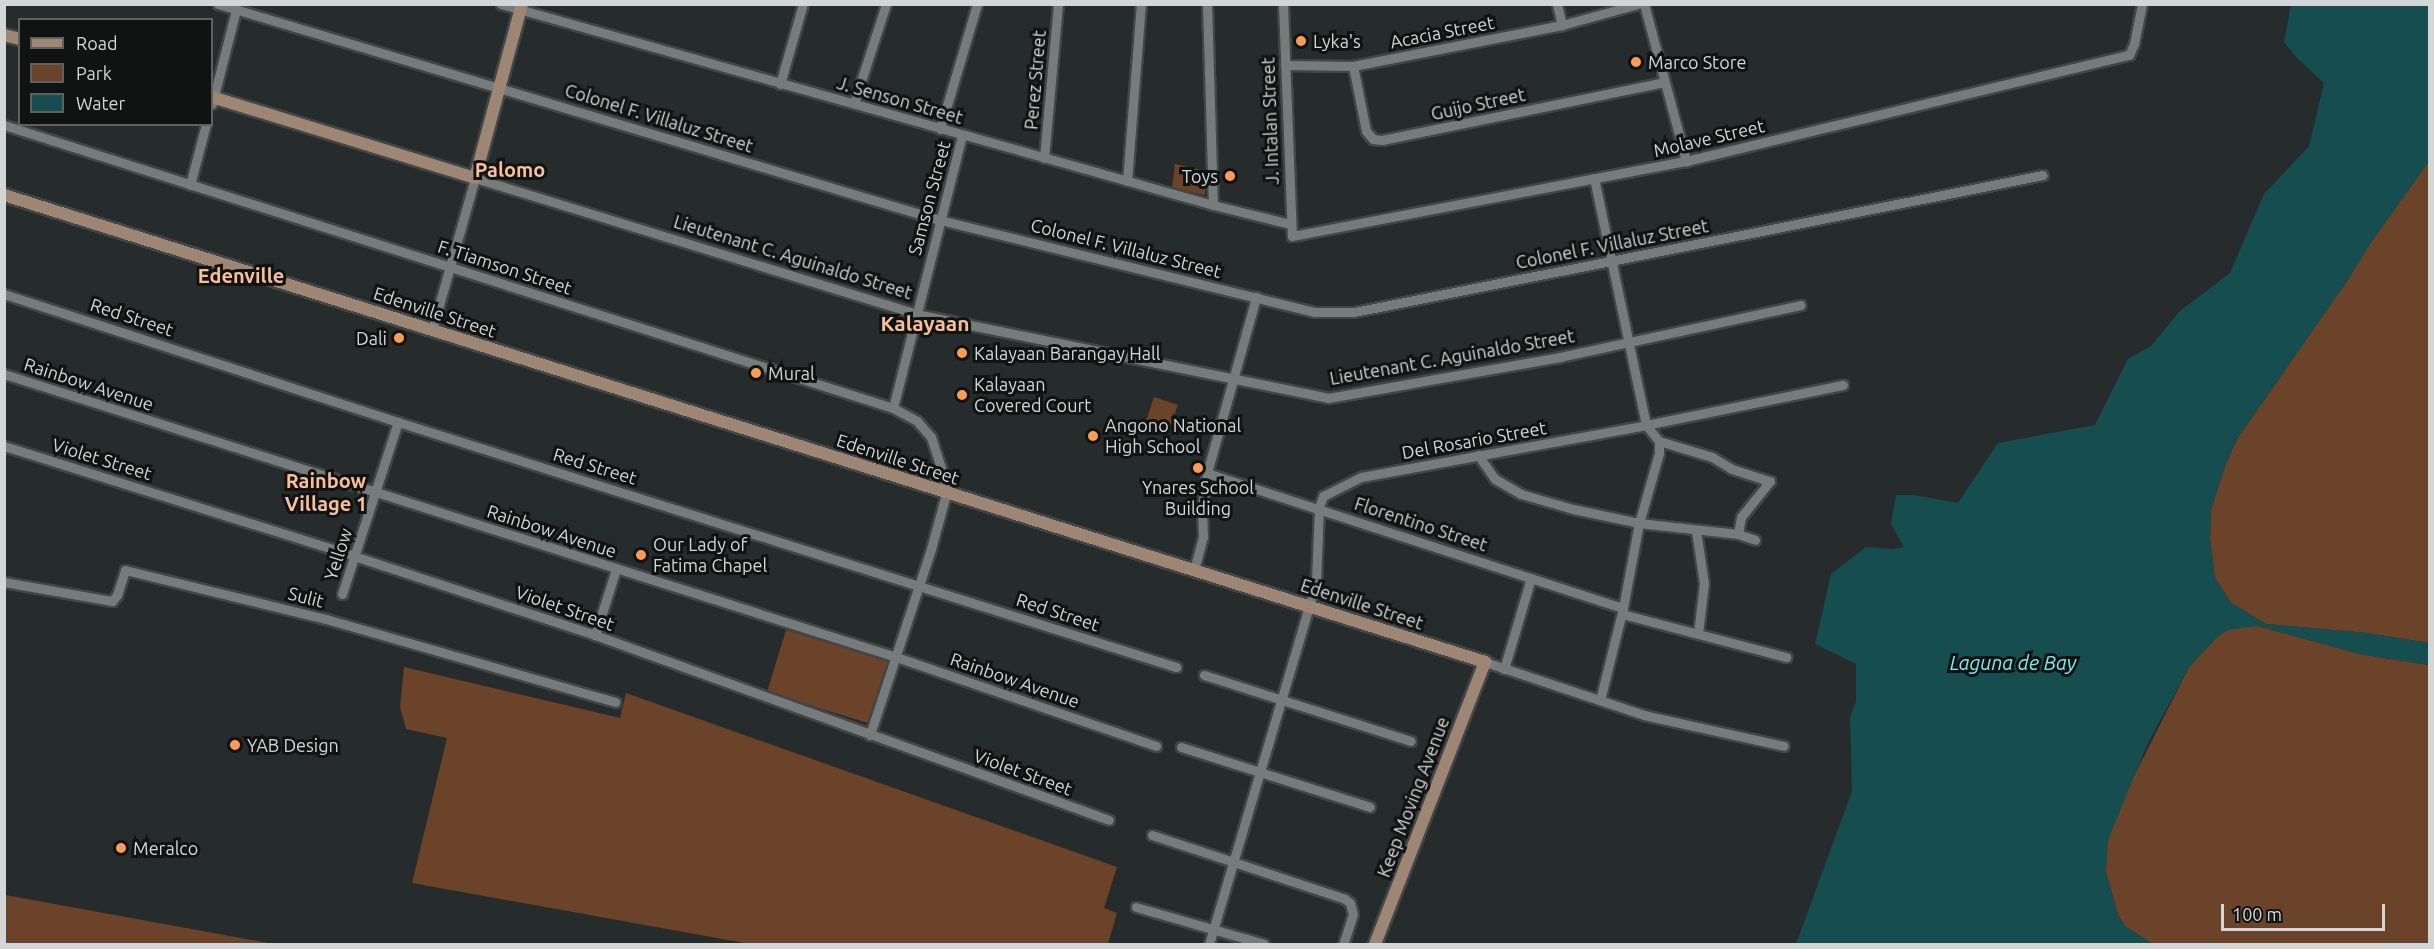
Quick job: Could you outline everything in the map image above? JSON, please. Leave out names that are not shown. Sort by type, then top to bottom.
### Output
[{"type":"street","name":"Colonel F. Villaluz Street","points":[[218,4],[940,220],[1307,311],[1340,314],[2043,175]]},
{"type":"street","name":"J. Senson Street","points":[[501,4],[522,7],[780,84],[1213,206],[1290,224]]},
{"type":"street","points":[[854,103],[886,4]]},
{"type":"street","points":[[940,129],[977,4]]},
{"type":"street","name":"Perez Street","points":[[1044,158],[1059,4]]},
{"type":"street","points":[[1127,181],[1142,4]]},
{"type":"street","points":[[1207,4],[1213,206]]},
{"type":"street","name":"J. Intalan Street","points":[[1283,4],[1292,236]]},
{"type":"street","points":[[1557,4],[1562,26]]},
{"type":"street","name":"Acacia Street","points":[[1285,65],[1353,66],[1562,26],[1638,4]]},
{"type":"street","points":[[1644,4],[1686,161]]},
{"type":"street","name":"Molave Street","points":[[1292,236],[1686,161],[2129,55],[2134,44],[2142,4]]},
{"type":"street","points":[[780,84],[802,5]]},
{"type":"street","points":[[432,330],[522,7]]},
{"type":"street","points":[[213,96],[236,10]]},
{"type":"street","name":"Guijo Street","points":[[1353,66],[1366,131],[1373,139],[1382,140],[1664,82]]},
{"type":"street","name":"Lieutenant C. Aguinaldo Street","points":[[213,100],[475,178],[915,314],[1328,398],[1339,398],[1628,342],[1800,305]]},
{"type":"street","name":"F. Tiamson Street","points":[[4,126],[893,408],[916,421],[931,437],[944,473],[946,494]]},
{"type":"street","points":[[190,185],[205,126]]},
{"type":"street","name":"Samson Street","points":[[893,408],[962,135]]},
{"type":"street","points":[[1594,178],[1646,425],[1659,441],[1703,454],[1732,469],[1770,481],[1741,517],[1738,534]]},
{"type":"street","name":"Edenville Street","points":[[4,195],[946,494],[1310,606],[1644,715],[1784,746]]},
{"type":"street","name":"Red Street","points":[[4,294],[399,422],[1176,667]]},
{"type":"street","points":[[1194,570],[1203,537],[1205,522],[1202,508],[1207,473],[1256,297]]},
{"type":"street","name":"Rainbow Avenue","points":[[4,374],[896,657],[1156,746]]},
{"type":"street","name":"Del Rosario Street","points":[[1319,507],[1323,496],[1361,477],[1646,425],[1843,385]]},
{"type":"street","name":"Yellow","points":[[342,594],[399,422]]},
{"type":"street","points":[[1600,700],[1623,611],[1639,523],[1659,453],[1659,441]]},
{"type":"street","name":"Violet Street","points":[[4,446],[354,556],[595,635],[1109,820]]},
{"type":"street","points":[[1478,455],[1495,479],[1521,494],[1573,509],[1639,523],[1738,534],[1755,540]]},
{"type":"street","name":"Florentino Street","points":[[1207,473],[1319,507],[1623,611],[1786,657]]},
{"type":"street","points":[[870,735],[919,586],[946,494]]},
{"type":"street","points":[[1209,945],[1310,606],[1316,582],[1319,507]]},
{"type":"street","points":[[1695,531],[1704,583],[1698,633]]},
{"type":"street","points":[[595,635],[616,569]]},
{"type":"street","name":"Sulit","points":[[4,582],[112,601],[117,595],[125,570],[326,619],[615,702]]},
{"type":"street","points":[[1504,669],[1531,578]]},
{"type":"street","name":"Keep Moving Avenue","points":[[1374,945],[1485,662]]},
{"type":"street","points":[[1204,675],[1411,741]]},
{"type":"street","points":[[1180,747],[1370,807]]},
{"type":"street","points":[[1152,835],[1350,903],[1353,914],[1343,945]]},
{"type":"street","points":[[1136,907],[1264,945]]},
{"type":"green space","points":[[2429,161],[2429,643],[2367,633],[2266,624],[2231,603],[2215,578],[2210,539],[2211,510],[2225,466],[2237,439]]},
{"type":"green space","points":[[1175,164],[1206,171],[1205,195],[1172,188]]},
{"type":"green space","points":[[1154,397],[1178,405],[1170,428],[1147,420]]},
{"type":"green space","points":[[2242,626],[2258,626],[2359,654],[2429,665],[2429,944],[2153,944],[2126,927],[2118,915],[2106,872],[2106,856],[2108,840],[2123,798],[2189,667],[2216,638],[2227,630]]},
{"type":"green space","points":[[786,630],[889,662],[870,724],[767,692]]},
{"type":"green space","points":[[404,667],[620,718],[626,693],[1117,867],[1104,908],[1117,913],[1108,944],[750,944],[412,883],[447,738],[406,729],[400,707]]},
{"type":"green space","points":[[5,895],[274,944],[5,944]]},
{"type":"water","name":"Laguna de Bay","points":[[2291,5],[2429,5],[2429,161],[2237,439],[2225,466],[2211,510],[2210,539],[2215,578],[2231,603],[2266,624],[2367,633],[2429,643],[2429,665],[2359,654],[2258,626],[2227,630],[2216,638],[2189,667],[2147,745],[2108,840],[2106,872],[2118,915],[2126,927],[2153,944],[1796,944],[1852,791],[1850,717],[1856,702],[1856,664],[1815,644],[1831,574],[1866,547],[1892,549],[1904,547],[1891,524],[1896,495],[1913,495],[1958,503],[1998,443],[2095,425],[2128,359],[2151,346],[2180,311],[2230,273],[2264,194],[2309,146],[2324,83],[2298,59],[2284,42]]},
{"type":"place","name":"Lyka's","points":[[1301,41]]},
{"type":"place","name":"Marco Store","points":[[1636,62]]},
{"type":"place","name":"Toys","points":[[1230,176]]},
{"type":"place","name":"Dali","points":[[399,338]]},
{"type":"place","name":"Kalayaan Barangay Hall","points":[[962,353]]},
{"type":"place","name":"Mural","points":[[756,373]]},
{"type":"place","name":"Kalayaan Covered Court","points":[[962,395]]},
{"type":"place","name":"Angono National High School","points":[[1093,436]]},
{"type":"place","name":"Ynares School Building","points":[[1198,468]]},
{"type":"place","name":"Our Lady of Fatima Chapel","points":[[641,555]]},
{"type":"place","name":"YAB Design","points":[[235,745]]},
{"type":"place","name":"Meralco","points":[[121,848]]},
{"type":"district","name":"Palomo","points":[[510,169]]},
{"type":"district","name":"Edenville","points":[[241,275]]},
{"type":"district","name":"Kalayaan","points":[[925,323]]},
{"type":"district","name":"Rainbow Village 1","points":[[326,492]]}]
